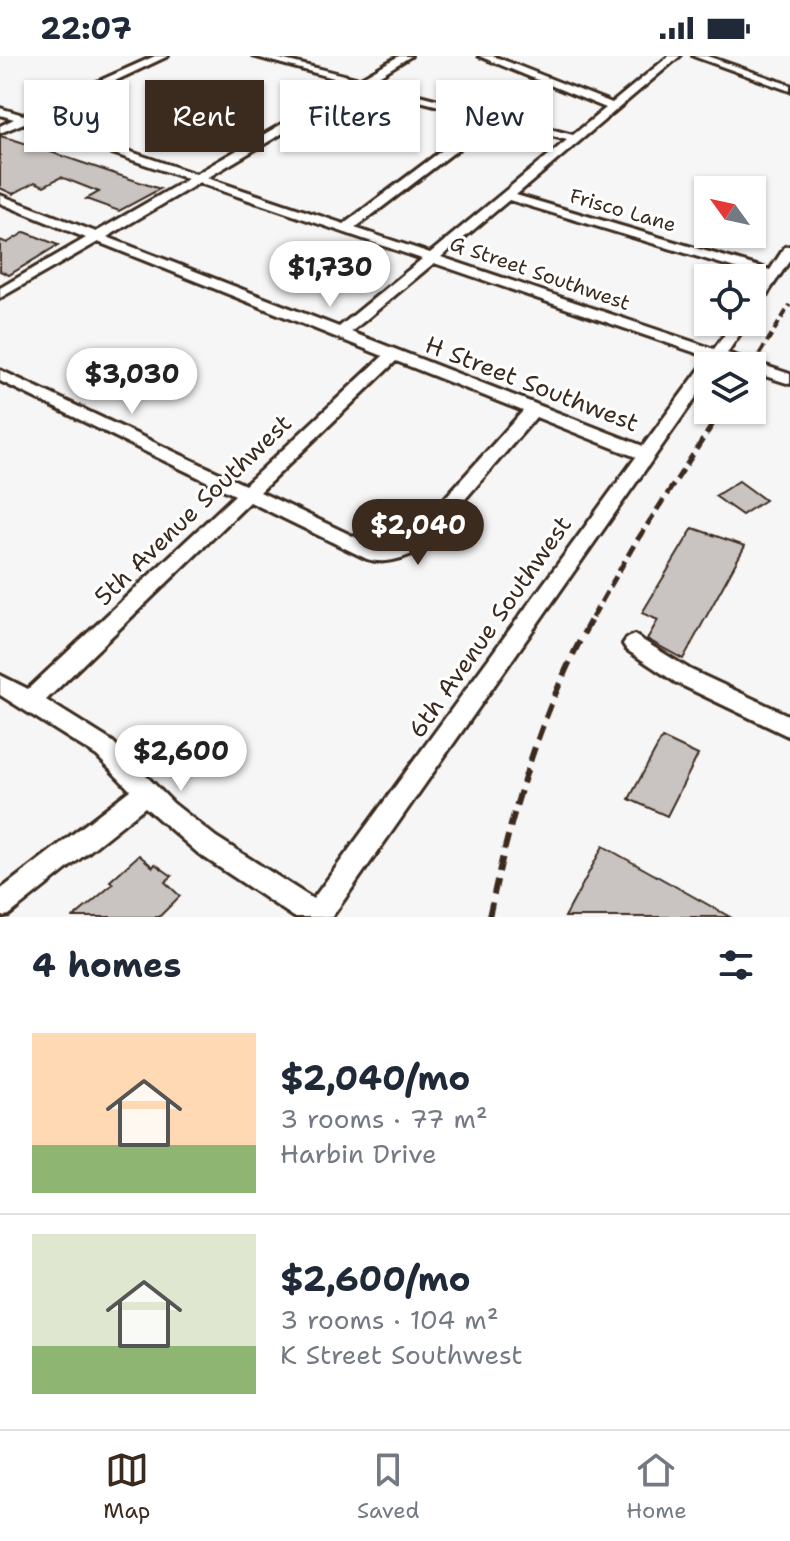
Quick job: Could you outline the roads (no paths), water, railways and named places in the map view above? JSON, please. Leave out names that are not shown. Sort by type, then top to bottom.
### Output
[{"type":"street","points":[[110,80],[163,56]]},
{"type":"street","points":[[258,56],[353,80]]},
{"type":"street","points":[[364,80],[406,56]]},
{"type":"street","points":[[484,56],[614,107]]},
{"type":"street","points":[[340,334],[675,56]]},
{"type":"street","points":[[698,56],[790,88]]},
{"type":"street","name":"G Street Southwest","points":[[0,111],[24,119]]},
{"type":"street","points":[[0,130],[24,119]]},
{"type":"street","points":[[0,294],[280,130]]},
{"type":"street","points":[[553,133],[577,139]]},
{"type":"street","name":"G Street Southwest","points":[[119,152],[432,258],[694,356]]},
{"type":"street","points":[[345,229],[447,152]]},
{"type":"street","name":"Frisco Lane","points":[[507,196],[773,275]]},
{"type":"street","name":"H Street Southwest","points":[[0,199],[646,454]]},
{"type":"street","points":[[766,285],[790,250]]},
{"type":"street","name":"5th Avenue Southwest","points":[[29,702],[393,355]]},
{"type":"street","name":"G Street Southwest","points":[[766,371],[790,379]]},
{"type":"street","points":[[0,375],[374,554],[402,551],[425,535],[533,410]]},
{"type":"street","name":"6th Avenue Southwest","points":[[316,916],[694,388]]},
{"type":"street","points":[[634,644],[683,676],[790,727]]},
{"type":"street","points":[[0,684],[103,747],[139,780],[145,793],[219,854],[316,916]]},
{"type":"street","points":[[0,906],[145,793]]},
{"type":"railway","points":[[761,352],[790,305]]},
{"type":"railway","points":[[592,618],[634,545],[713,424]]},
{"type":"railway","points":[[489,917],[507,839],[530,762],[558,688],[592,618]]}]
